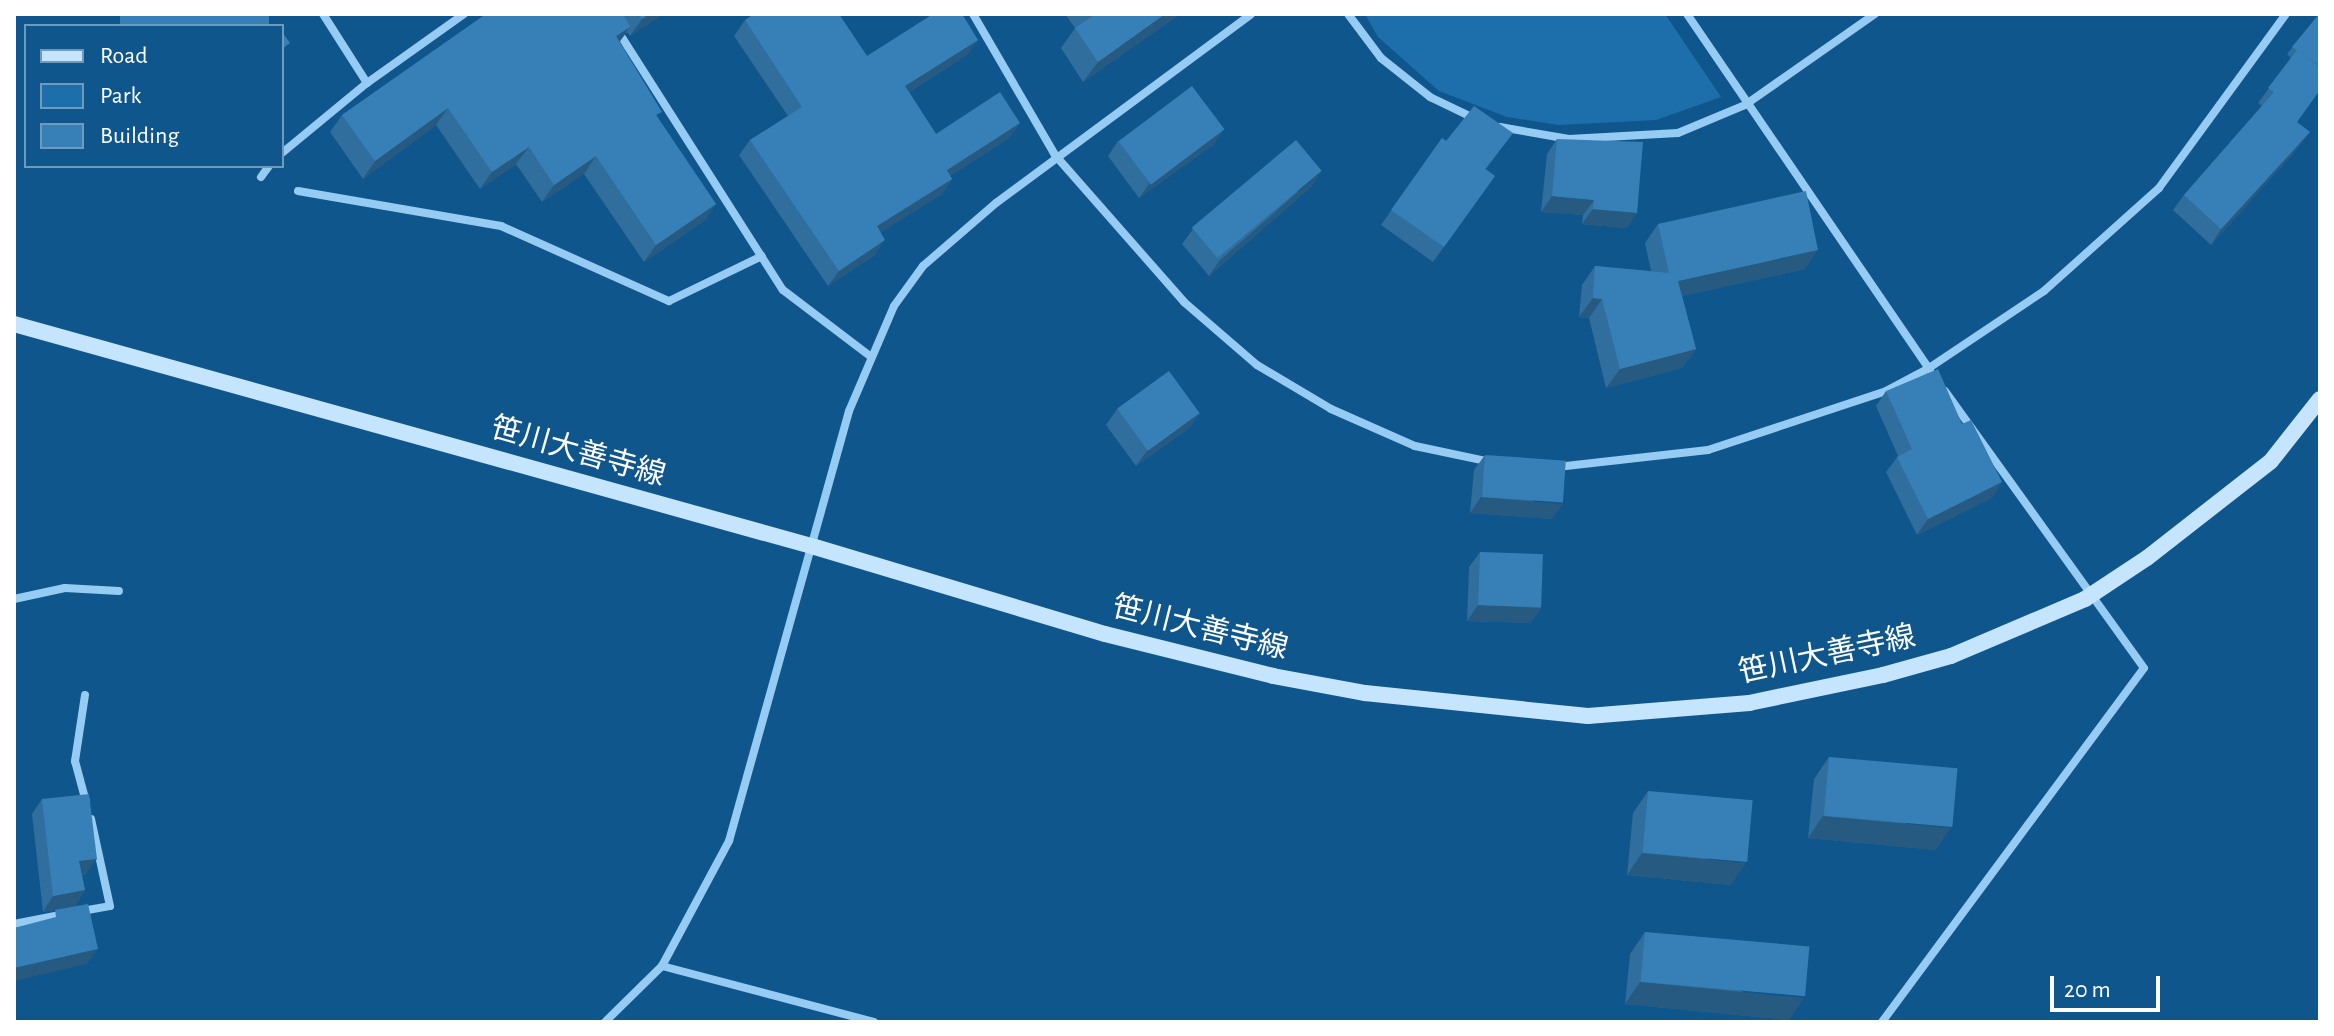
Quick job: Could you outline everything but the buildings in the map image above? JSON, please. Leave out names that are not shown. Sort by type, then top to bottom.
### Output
[{"type":"street","points":[[323,14],[367,83]]},
{"type":"street","points":[[284,151],[367,83],[464,14]]},
{"type":"street","points":[[607,14],[783,290],[870,356]]},
{"type":"street","points":[[973,14],[1055,155],[1184,302],[1257,365],[1331,409],[1415,446],[1503,463]]},
{"type":"street","points":[[605,1022],[662,966],[729,841],[815,547],[849,411],[894,306],[923,266],[1055,155],[1251,14]]},
{"type":"street","points":[[1348,14],[1381,58],[1430,97],[1472,118],[1527,136],[1569,139],[1678,133],[1745,105],[1875,14]]},
{"type":"street","points":[[1687,14],[1745,105],[2144,668],[1882,1022]]},
{"type":"street","points":[[1545,466],[1573,468],[1708,450],[1886,391],[1929,368],[2044,291],[2159,188],[2286,14]]},
{"type":"street","points":[[261,177],[268,168]]},
{"type":"street","points":[[298,191],[501,226],[669,301],[762,256]]},
{"type":"street","name":"笹川大善寺線","points":[[14,324],[815,547],[1105,634],[1273,676],[1379,695],[1588,716],[1749,703],[1883,675],[1951,656],[2092,594],[2271,461],[2320,399]]},
{"type":"street","points":[[14,599],[65,588],[119,591]]},
{"type":"street","points":[[14,924],[110,906],[75,761],[85,695]]},
{"type":"street","points":[[662,966],[874,1022]]},
{"type":"green space","points":[[1365,14],[1665,14],[1721,97],[1656,120],[1559,125],[1507,117],[1439,91],[1378,37]]}]
